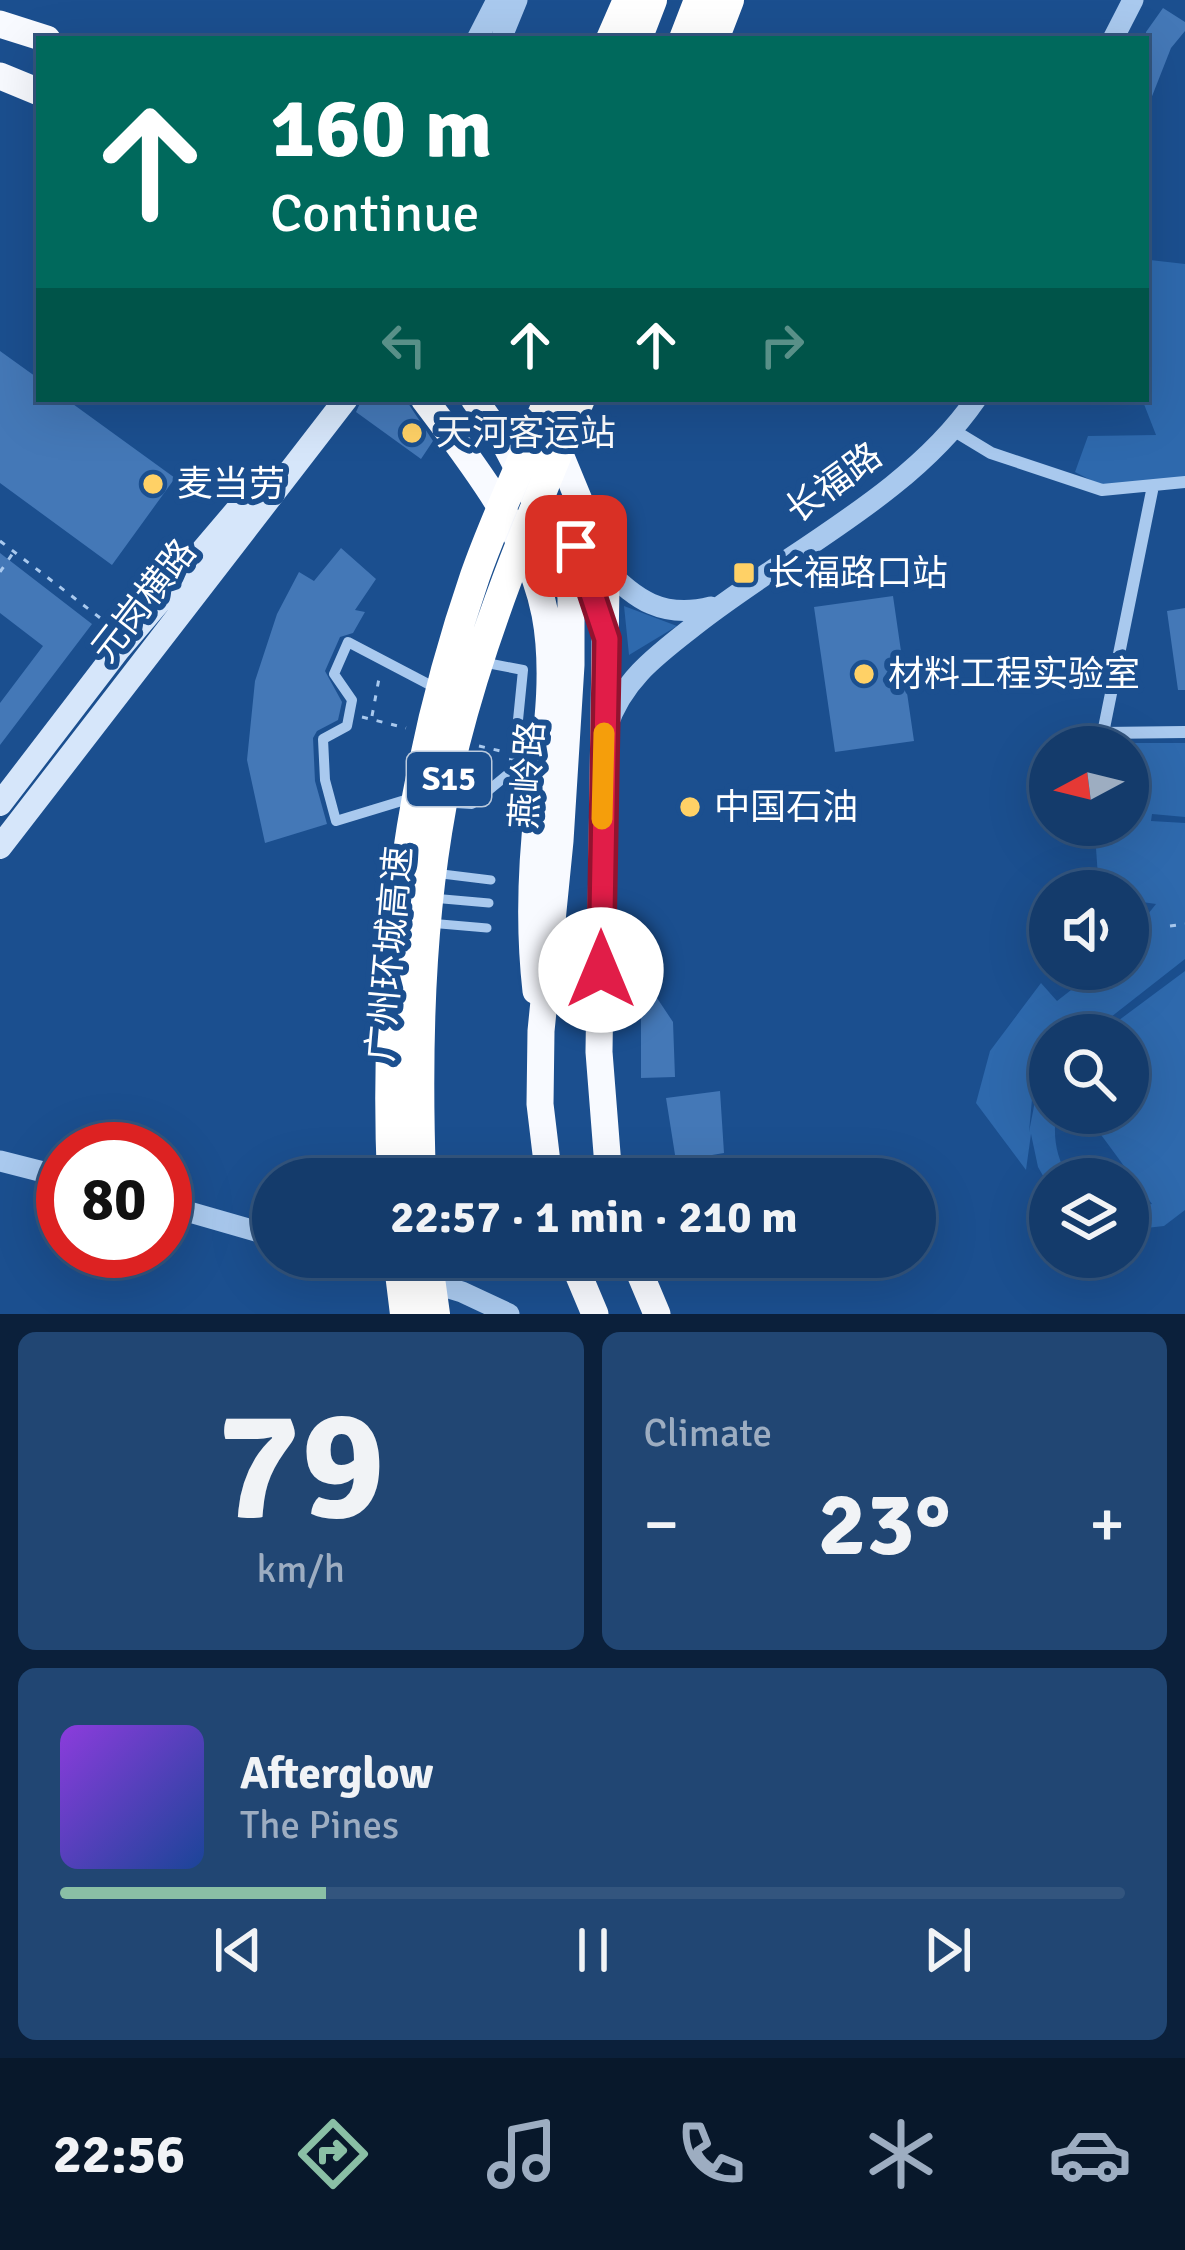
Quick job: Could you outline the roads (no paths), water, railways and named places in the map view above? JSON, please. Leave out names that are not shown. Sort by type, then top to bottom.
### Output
[{"type":"highway","points":[[612,36],[628,0]]},
{"type":"highway","points":[[638,36],[652,0]]},
{"type":"highway","points":[[685,36],[699,0]]},
{"type":"highway","points":[[715,36],[729,0]]},
{"type":"highway","points":[[0,24],[38,36]]},
{"type":"highway","points":[[0,76],[36,91]]},
{"type":"highway","points":[[426,402],[494,498],[524,554],[545,616],[548,710],[531,929],[541,1031]]},
{"type":"highway","name":"燕岭路","points":[[476,402],[503,440],[542,514],[566,570],[571,597],[560,842],[541,1031],[540,1104],[546,1158]]},
{"type":"highway","points":[[497,402],[525,442],[560,509],[586,568],[607,639]]},
{"type":"highway","name":"燕岭路","points":[[536,402],[602,566],[607,639],[599,1072],[607,1158]]},
{"type":"highway","name":"广州环城高速","points":[[392,1158],[390,991],[414,802],[444,674],[472,586],[548,402]]},
{"type":"highway","name":"广州环城高速","points":[[420,1158],[424,931],[455,743],[500,593],[579,402]]},
{"type":"highway","points":[[401,1278],[405,1314]]},
{"type":"highway","points":[[430,1278],[434,1314]]},
{"type":"highway","points":[[580,1278],[596,1314]]},
{"type":"highway","points":[[642,1278],[657,1314]]},
{"type":"main road","name":"元岗横路","points":[[0,804],[128,639],[327,402]]},
{"type":"main road","name":"元岗横路","points":[[0,848],[344,402]]},
{"type":"street","points":[[479,36],[497,0]]},
{"type":"street","points":[[502,36],[517,0]]},
{"type":"street","points":[[1115,36],[1133,0]]},
{"type":"street","name":"长福路","points":[[604,733],[614,705],[639,670],[718,606],[880,493],[953,430],[974,402]]},
{"type":"street","points":[[953,430],[991,453],[1102,490],[1185,482]]},
{"type":"street","points":[[1153,486],[1103,733],[1185,732]]},
{"type":"street","points":[[602,566],[652,607],[693,612],[718,606]]},
{"type":"street","points":[[348,643],[430,685],[466,659],[523,670],[513,770],[472,804],[405,800],[336,821],[325,780],[323,739],[347,726],[352,700],[334,674],[348,643]]},
{"type":"street","points":[[0,1161],[36,1170]]},
{"type":"street","points":[[192,1213],[252,1230]]},
{"type":"street","points":[[416,1278],[462,1292],[508,1314]]},
{"type":"lane","points":[[423,872],[491,880]]},
{"type":"lane","points":[[420,897],[489,902]]},
{"type":"lane","points":[[418,922],[487,928]]},
{"type":"place","name":"天河客运站","points":[[412,433]]},
{"type":"place","name":"麦当劳","points":[[153,484]]},
{"type":"place","name":"长福路口站","points":[[744,573]]},
{"type":"place","name":"材料工程实验室","points":[[864,674]]},
{"type":"place","name":"中国石油","points":[[690,807]]}]
